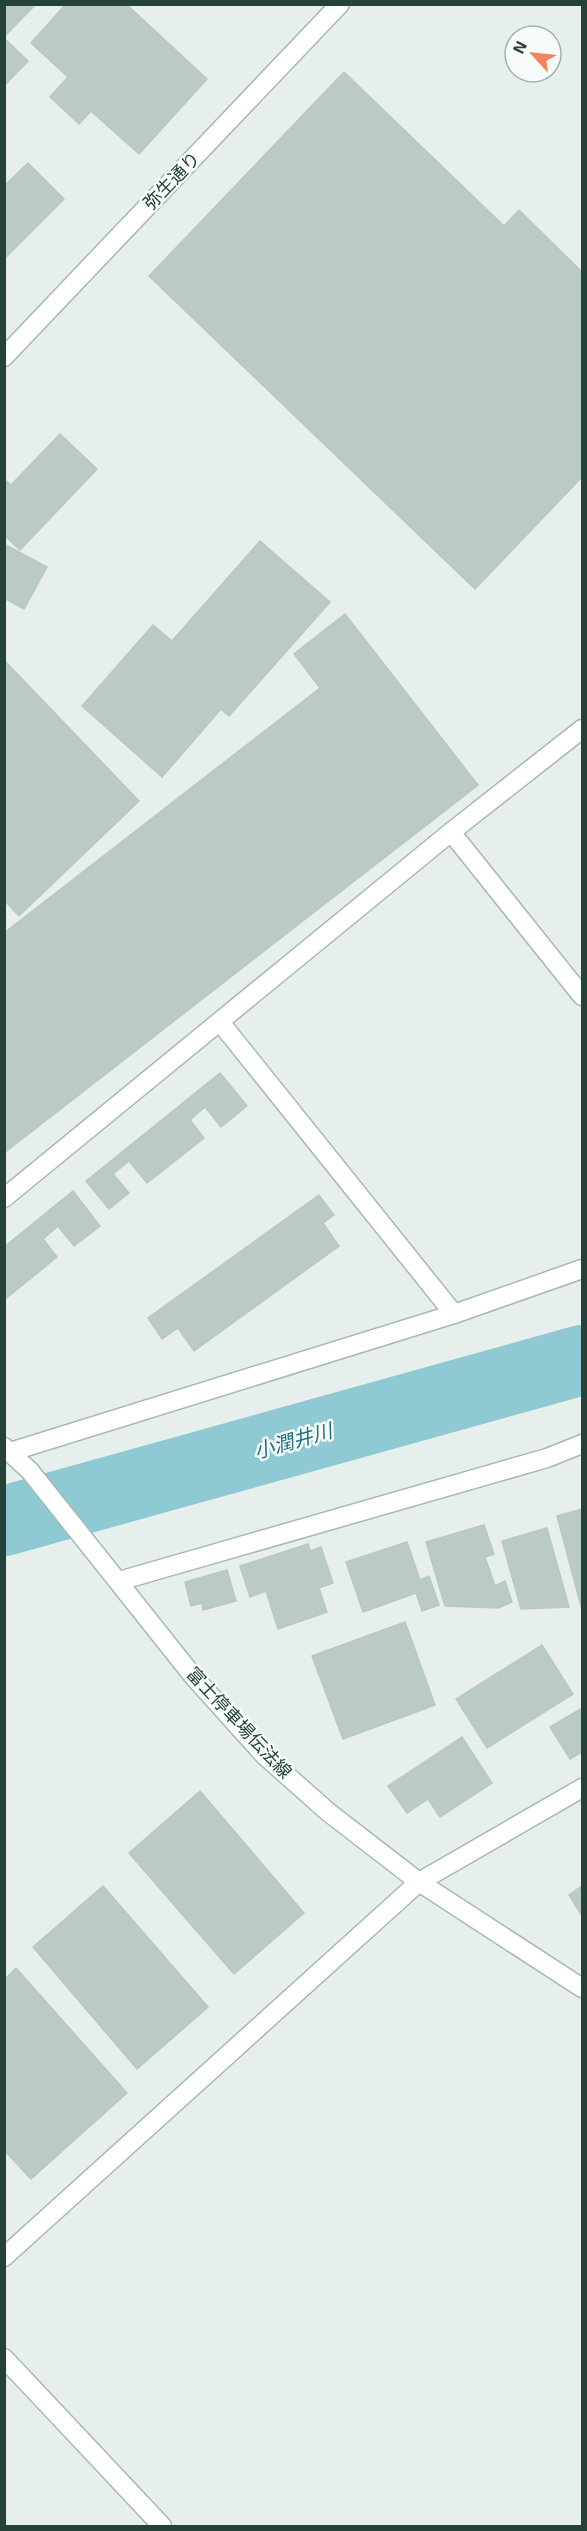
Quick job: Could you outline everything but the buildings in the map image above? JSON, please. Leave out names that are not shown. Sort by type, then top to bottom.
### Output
[{"type":"street","name":"弥生通り","points":[[4,357],[340,4]]},
{"type":"street","points":[[4,1198],[452,832],[582,729]]},
{"type":"street","points":[[452,832],[582,996]]},
{"type":"street","points":[[220,1022],[454,1314]]},
{"type":"street","points":[[7,1449],[454,1314],[582,1269]]},
{"type":"street","points":[[119,1581],[547,1458],[582,1444]]},
{"type":"street","name":"富士停車場伝法線","points":[[7,1449],[30,1471],[193,1676],[264,1755],[327,1811],[419,1882],[582,1988]]},
{"type":"street","points":[[4,2257],[419,1882],[582,1788]]},
{"type":"street","points":[[4,2358],[162,2526]]},
{"type":"waterway","name":"小潤井川","points":[[4,1521],[582,1360]]}]
